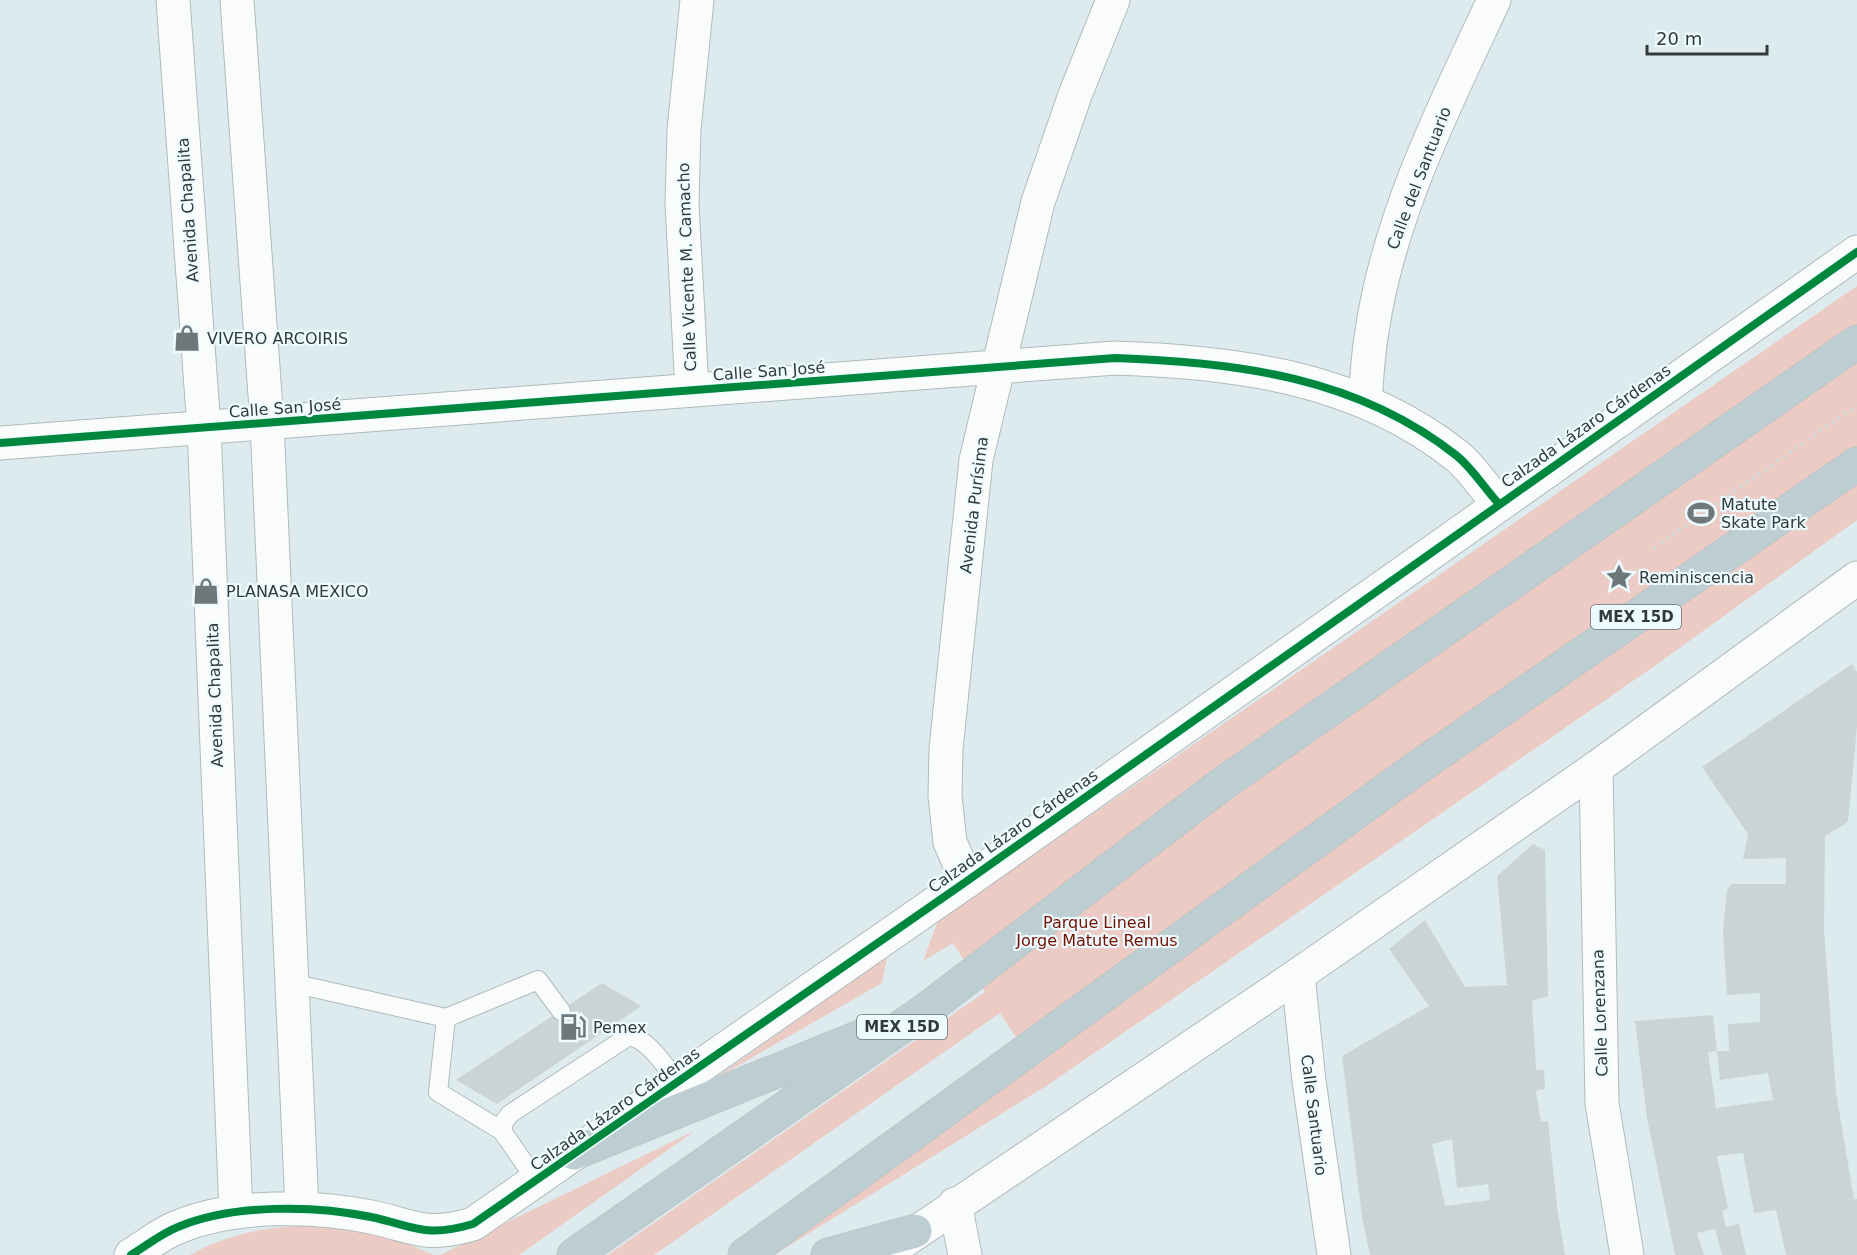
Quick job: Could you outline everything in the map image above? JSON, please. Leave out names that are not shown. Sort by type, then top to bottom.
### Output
[{"type":"highway","name":"MEX 15D","points":[[574,1255],[927,1009],[1221,785],[1857,342]]},
{"type":"highway","name":"MEX 15D","points":[[745,1255],[1414,770],[1857,464]]},
{"type":"highway","points":[[574,1153],[927,1009]]},
{"type":"highway","points":[[828,1255],[915,1231]]},
{"type":"street","name":"Avenida Chapalita","points":[[172,0],[204,428],[236,1212]]},
{"type":"street","points":[[237,0],[267,423],[302,1209]]},
{"type":"street","name":"Calle Vicente M. Camacho","points":[[692,390],[682,204],[684,130],[697,0]]},
{"type":"street","name":"Avenida Purísima","points":[[968,881],[950,842],[945,796],[946,749],[976,460],[1038,202],[1075,95],[1113,0]]},
{"type":"street","name":"Calle del Santuario","points":[[1365,400],[1372,331],[1394,241],[1430,140],[1494,0]]},
{"type":"street","name":"Calzada Lázaro Cárdenas","points":[[131,1255],[177,1227],[236,1212],[302,1209],[370,1217],[420,1231],[447,1231],[473,1224],[968,881],[1857,252]]},
{"type":"street","points":[[1821,278],[1857,279]]},
{"type":"street","name":"Calle San José","points":[[0,443],[1114,357],[1186,360],[1251,369],[1365,400],[1416,427],[1458,457],[1499,504]]},
{"type":"street","points":[[883,1255],[955,1203],[1298,975],[1596,768],[1857,578]]},
{"type":"street","name":"Calle Lorenzana","points":[[1596,768],[1602,1103],[1627,1255]]},
{"type":"street","name":"Calle Santuario","points":[[1298,975],[1309,1082],[1334,1255]]},
{"type":"street","points":[[955,1203],[965,1255]]},
{"type":"lane","points":[[292,983],[446,1018],[538,980],[561,1011]]},
{"type":"lane","points":[[446,1018],[438,1092],[502,1131],[536,1180]]},
{"type":"lane","points":[[502,1131],[504,1122],[510,1114],[591,1050],[629,1036],[637,1037],[678,1082]]},
{"type":"path","points":[[1654,548],[1857,405]]},
{"type":"green space","name":"Parque Lineal Jorge Matute Remus","points":[[1857,286],[1857,520],[1656,665],[1048,1085],[774,1255],[766,1255],[1033,1063],[1000,1013],[654,1255],[608,1255],[985,992],[953,943],[923,961],[938,921]]},
{"type":"green space","points":[[887,957],[882,983],[711,1081]]},
{"type":"green space","points":[[696,1130],[519,1255],[440,1255]]},
{"type":"green space","points":[[334,1224],[387,1235],[434,1255],[190,1255],[225,1239],[260,1230]]},
{"type":"building","points":[[1852,664],[1857,672],[1857,726],[1848,822],[1825,836],[1824,930],[1836,1092],[1854,1199],[1838,1201],[1857,1199],[1857,1255],[1786,1255],[1776,1210],[1754,1213],[1743,1153],[1717,1156],[1728,1208],[1722,1211],[1726,1227],[1739,1224],[1746,1255],[1722,1255],[1715,1229],[1697,1233],[1704,1255],[1675,1255],[1647,1118],[1635,1021],[1713,1015],[1717,1051],[1729,1051],[1728,1024],[1760,1022],[1760,993],[1727,995],[1723,932],[1727,890],[1731,884],[1786,884],[1786,858],[1743,859],[1748,834],[1702,767]],"holes":[[[1717,1051],[1720,1080],[1768,1073],[1773,1100],[1716,1108],[1708,1052]]]},
{"type":"building","points":[[1533,844],[1545,850],[1548,996],[1532,1001],[1536,1070],[1544,1070],[1545,1089],[1536,1091],[1541,1122],[1548,1121],[1557,1207],[1565,1255],[1370,1255],[1362,1217],[1342,1056],[1429,1006],[1389,949],[1425,920],[1465,987],[1507,985],[1497,876]],"holes":[[[1452,1139],[1457,1188],[1488,1184],[1490,1200],[1445,1206],[1432,1144]]]},
{"type":"building","name":"Pemex","points":[[602,983],[641,1006],[497,1104],[456,1080]]},
{"type":"cycle path","points":[[131,1255],[178,1227],[200,1219],[248,1211],[325,1210],[371,1217],[432,1231],[473,1224],[967,881],[1857,252]]},
{"type":"cycle path","points":[[0,443],[1115,358],[1206,364],[1250,370],[1337,391],[1379,408],[1419,429],[1463,461],[1499,504]]},
{"type":"place","name":"VIVERO ARCOIRIS","points":[[187,338]]},
{"type":"place","name":"Matute Skate Park","points":[[1701,513]]},
{"type":"place","name":"Reminiscencia","points":[[1619,577]]},
{"type":"place","name":"PLANASA MEXICO","points":[[206,591]]},
{"type":"place","name":"Pemex","points":[[573,1027]]}]
